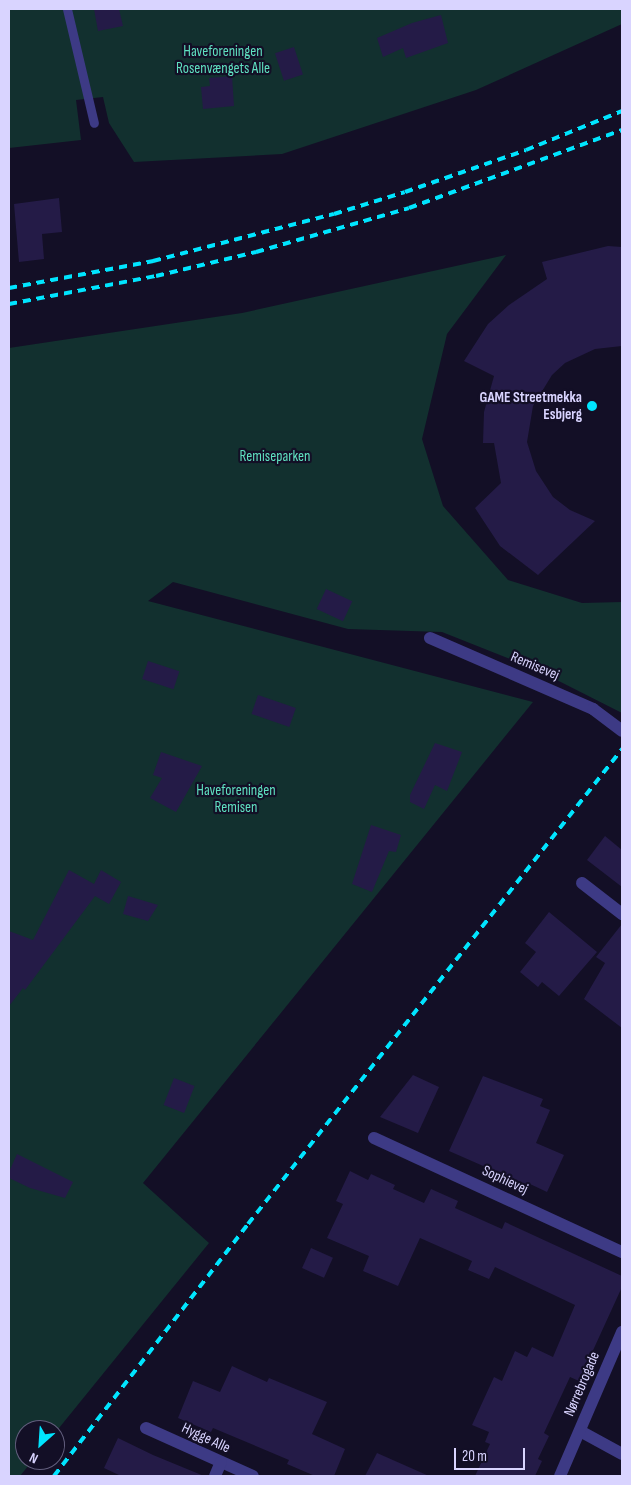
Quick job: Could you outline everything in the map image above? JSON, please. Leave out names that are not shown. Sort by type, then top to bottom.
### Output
[{"type":"street","name":"Remisevej","points":[[430,638],[593,710],[622,731]]},
{"type":"street","points":[[582,883],[622,914]]},
{"type":"street","name":"Sophievej","points":[[374,1138],[622,1252]]},
{"type":"street","name":"Nørrebrogade","points":[[560,1476],[622,1332]]},
{"type":"street","name":"Hygge Alle","points":[[146,1428],[253,1476]]},
{"type":"street","points":[[580,1431],[622,1454]]},
{"type":"street","points":[[215,1476],[221,1462]]},
{"type":"lane","points":[[67,9],[94,123]]},
{"type":"green space","name":"Haveforeningen Rosenvængets Alle","points":[[9,9],[622,9],[622,24],[476,90],[282,154],[134,162],[109,123],[103,97],[76,100],[81,140],[9,148]]},
{"type":"green space","points":[[506,255],[447,334],[422,439],[443,506],[508,580],[582,603],[622,602],[622,713],[535,669],[442,632],[348,629],[173,582],[148,601],[533,702],[143,1183],[209,1243],[65,1421],[15,1420],[15,1470],[25,1470],[20,1476],[9,1476],[9,348],[242,313]]},
{"type":"building","points":[[94,9],[119,9],[123,26],[98,31]]},
{"type":"building","points":[[441,15],[448,43],[406,58],[403,48],[383,57],[377,38],[412,23]]},
{"type":"building","points":[[294,47],[303,75],[284,81],[275,53]]},
{"type":"building","points":[[232,76],[234,106],[203,109],[201,87],[210,86],[209,78]]},
{"type":"building","points":[[59,198],[62,232],[42,234],[44,259],[19,262],[14,204]]},
{"type":"building","points":[[608,246],[622,247],[622,346],[595,349],[565,363],[552,375],[533,406],[527,442],[536,471],[553,497],[570,510],[595,521],[538,575],[500,546],[475,508],[501,483],[494,443],[483,443],[484,412],[494,376],[464,361],[488,324],[509,305],[547,279],[542,262]]},
{"type":"building","points":[[326,589],[352,601],[343,621],[317,609]]},
{"type":"building","points":[[148,661],[179,671],[174,689],[142,679]]},
{"type":"building","points":[[258,695],[296,708],[289,727],[251,714]]},
{"type":"building","points":[[435,743],[462,752],[447,791],[435,785],[424,809],[410,802],[410,795]]},
{"type":"building","points":[[161,752],[202,766],[176,812],[150,798],[162,778],[153,775]]},
{"type":"building","points":[[371,825],[401,835],[396,852],[389,851],[372,892],[352,884]]},
{"type":"building","points":[[605,836],[622,850],[622,887],[587,860]]},
{"type":"building","points":[[69,870],[94,884],[101,870],[121,882],[109,904],[95,896],[25,990],[23,988],[9,1006],[9,931],[33,940]]},
{"type":"building","points":[[128,896],[158,905],[148,921],[123,914]]},
{"type":"building","points":[[549,912],[597,952],[559,996],[542,982],[538,987],[520,972],[536,952],[525,943]]},
{"type":"building","points":[[622,924],[622,1028],[584,999],[605,963],[596,957]]},
{"type":"building","points":[[413,1075],[439,1087],[418,1133],[380,1117]]},
{"type":"building","points":[[483,1076],[543,1099],[540,1106],[550,1110],[536,1143],[564,1155],[547,1192],[449,1151]]},
{"type":"building","points":[[174,1078],[195,1086],[184,1113],[164,1105]]},
{"type":"building","points":[[17,1154],[73,1182],[65,1198],[30,1188],[9,1178],[9,1172]]},
{"type":"building","points":[[350,1171],[368,1180],[371,1174],[395,1185],[393,1189],[424,1203],[431,1189],[458,1201],[455,1208],[502,1229],[505,1222],[622,1276],[622,1287],[579,1381],[570,1377],[544,1433],[549,1436],[538,1459],[542,1461],[535,1476],[475,1476],[490,1444],[485,1442],[489,1432],[472,1425],[494,1377],[502,1381],[515,1351],[527,1357],[532,1347],[553,1357],[575,1305],[495,1267],[489,1279],[468,1270],[472,1261],[420,1238],[398,1286],[363,1271],[369,1256],[327,1238],[343,1204],[336,1201]]},
{"type":"building","points":[[311,1248],[333,1258],[324,1278],[302,1268]]},
{"type":"building","points":[[232,1366],[267,1382],[269,1378],[327,1402],[312,1434],[345,1449],[334,1476],[315,1476],[287,1464],[289,1460],[213,1428],[211,1432],[178,1418],[193,1381],[220,1392]]},
{"type":"building","points":[[118,1438],[204,1476],[121,1476],[104,1468]]},
{"type":"building","points":[[377,1453],[429,1476],[365,1476]]},
{"type":"railway","points":[[9,288],[153,261],[334,214],[405,192],[526,150],[622,111]]},
{"type":"railway","points":[[9,304],[156,276],[256,252],[409,208],[622,130]]},
{"type":"railway","points":[[54,1476],[248,1224],[622,749]]},
{"type":"place","name":"GAME Streetmekka Esbjerg","points":[[592,406]]},
{"type":"park label","name":"Remiseparken","points":[[275,457]]},
{"type":"park label","name":"Haveforeningen Remisen","points":[[236,798]]}]
